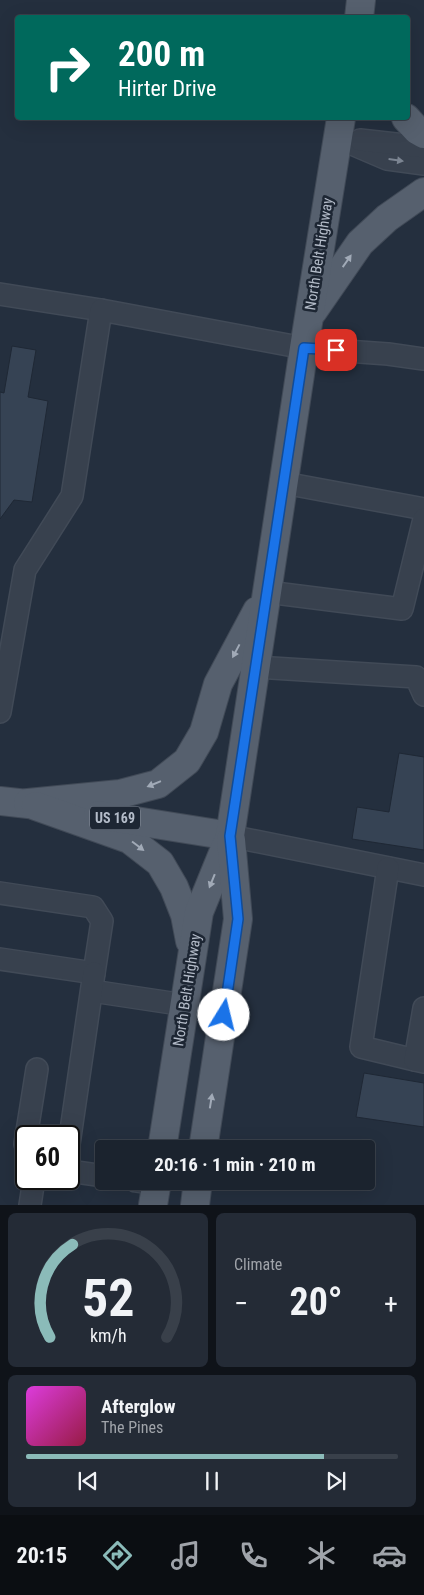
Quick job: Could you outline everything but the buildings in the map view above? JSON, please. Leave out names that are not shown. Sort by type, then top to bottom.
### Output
[{"type":"main road","points":[[358,15],[361,0]]},
{"type":"main road","points":[[408,120],[417,130],[424,134]]},
{"type":"main road","name":"North Belt Highway","points":[[163,1140],[199,912],[230,836],[304,348],[340,128]]},
{"type":"main road","points":[[310,316],[360,243],[387,218],[424,192]]},
{"type":"main road","points":[[28,803],[120,794],[158,784],[187,762],[204,732],[218,684],[267,592]]},
{"type":"main road","name":"US 169","points":[[0,801],[28,803],[230,836]]},
{"type":"main road","points":[[28,803],[129,839],[160,862],[174,887],[185,915],[193,952]]},
{"type":"main road","name":"North Belt Highway","points":[[204,1140],[238,919],[230,836]]},
{"type":"main road","points":[[195,1205],[197,1190]]},
{"type":"street","points":[[340,128],[424,147]]},
{"type":"street","points":[[340,128],[387,159],[424,164]]},
{"type":"street","points":[[0,294],[101,310],[304,348],[388,354],[424,359]]},
{"type":"street","points":[[0,712],[25,570],[72,496],[101,310]]},
{"type":"street","points":[[284,483],[424,509]]},
{"type":"street","points":[[267,592],[402,609],[424,519]]},
{"type":"street","points":[[256,668],[421,683]]},
{"type":"street","points":[[230,836],[424,875]]},
{"type":"street","points":[[388,868],[360,1048],[419,1061],[424,1008]]},
{"type":"street","points":[[0,893],[93,907],[102,921],[72,1125]]},
{"type":"street","points":[[0,958],[184,1004]]},
{"type":"street","points":[[27,1125],[36,1069]]},
{"type":"street","points":[[80,1173],[95,1175]]},
{"type":"street","points":[[30,1205],[32,1190]]},
{"type":"route","points":[[224,1015],[238,919],[230,836],[304,348],[336,350]]}]
